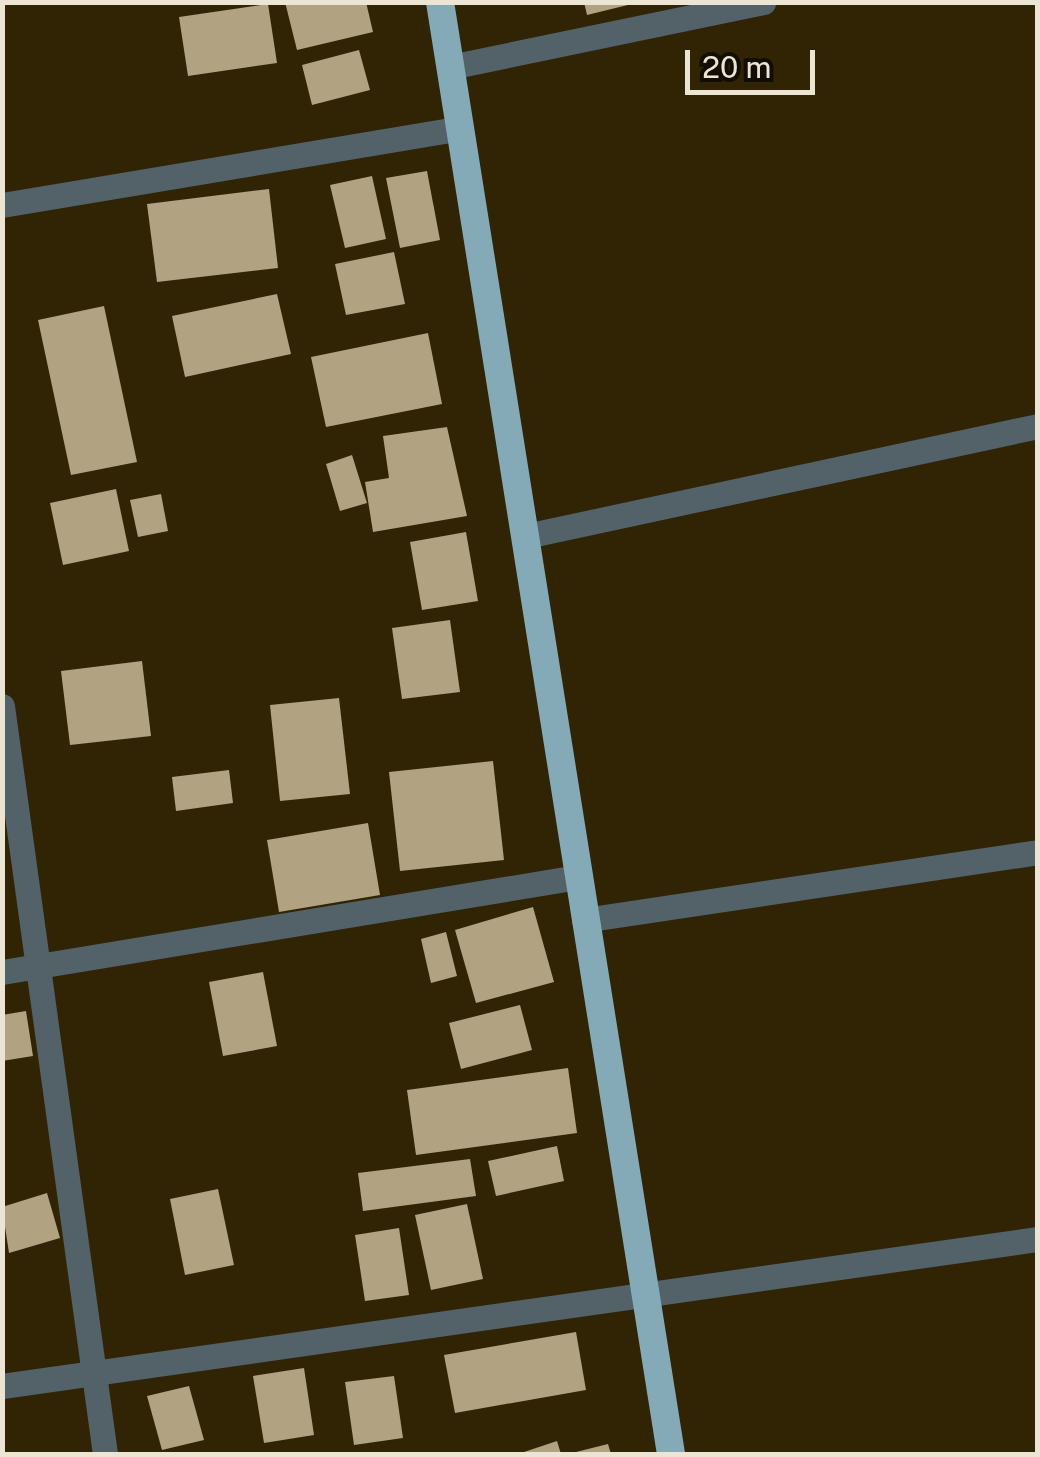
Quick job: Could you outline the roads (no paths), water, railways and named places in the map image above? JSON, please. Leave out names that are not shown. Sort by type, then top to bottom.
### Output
[{"type":"highway","points":[[440,2],[642,1294],[671,1454]]},
{"type":"street","points":[[450,67],[763,2]]},
{"type":"street","points":[[2,205],[458,129]]},
{"type":"street","points":[[526,536],[1038,426]]},
{"type":"street","points":[[2,706],[90,1374],[105,1454]]},
{"type":"street","points":[[584,920],[1038,852]]},
{"type":"street","points":[[2,972],[578,876]]},
{"type":"street","points":[[2,1386],[1038,1239]]}]
